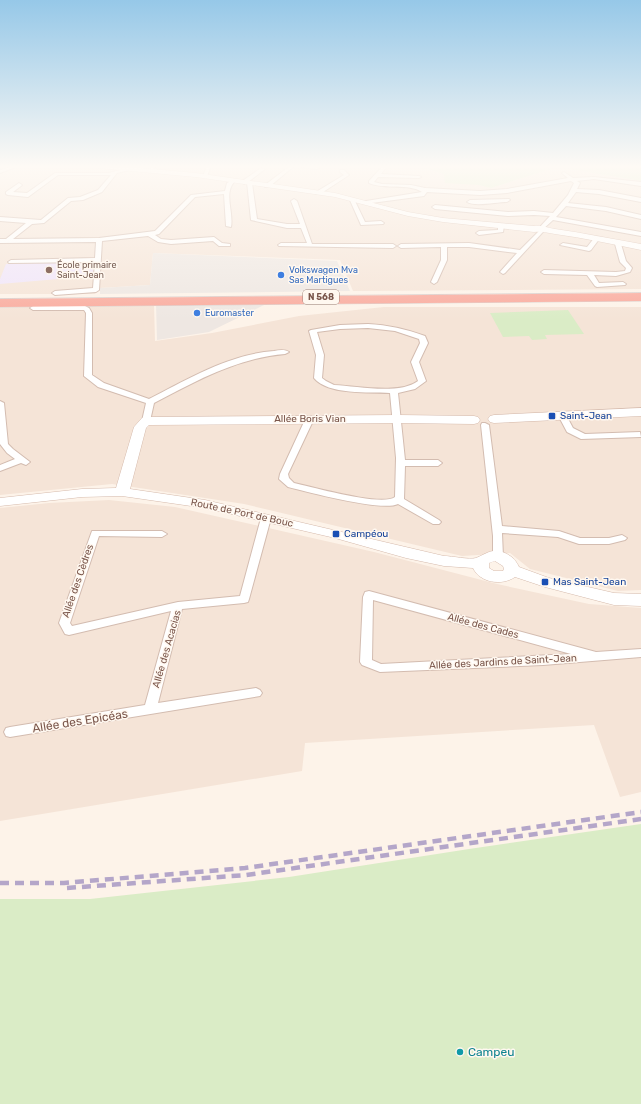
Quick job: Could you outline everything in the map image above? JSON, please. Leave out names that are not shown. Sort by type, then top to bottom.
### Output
[{"type":"highway","name":"N 568","points":[[0,299],[641,294]]},
{"type":"highway","name":"N 568","points":[[0,303],[641,297]]},
{"type":"street","points":[[0,219],[42,222],[47,218]]},
{"type":"street","points":[[0,241],[99,240],[150,234],[156,233],[171,218]]},
{"type":"street","points":[[228,218],[229,226]]},
{"type":"street","points":[[253,218],[254,220],[287,226],[303,226]]},
{"type":"street","points":[[300,218],[310,245]]},
{"type":"street","points":[[360,218],[363,224],[381,223]]},
{"type":"street","points":[[427,218],[541,230],[597,238],[641,247]]},
{"type":"street","points":[[503,272],[552,218]]},
{"type":"street","points":[[560,218],[641,234]]},
{"type":"street","points":[[7,241],[31,222]]},
{"type":"street","points":[[479,233],[501,231],[501,226]]},
{"type":"street","points":[[150,234],[160,241],[171,242],[214,239],[221,245],[228,245]]},
{"type":"street","points":[[563,245],[589,249],[597,238]]},
{"type":"street","points":[[55,293],[96,290],[99,240]]},
{"type":"street","points":[[544,272],[616,274],[627,272],[629,268],[623,262],[618,244],[619,242]]},
{"type":"street","points":[[281,245],[393,246]]},
{"type":"street","points":[[434,282],[444,260],[444,245]]},
{"type":"street","points":[[401,246],[469,245],[521,252]]},
{"type":"street","points":[[11,262],[97,260]]},
{"type":"street","points":[[589,273],[597,285],[623,284]]},
{"type":"street","points":[[33,308],[83,307],[87,309],[89,313],[88,376],[101,385],[150,402],[207,373],[256,355],[269,352],[285,352]]},
{"type":"street","points":[[352,326],[373,326],[388,328],[422,338],[424,342],[415,362],[422,381],[419,385],[394,391],[333,387],[323,383],[318,378],[320,355],[313,331],[352,326]]},
{"type":"street","points":[[311,419],[308,422],[284,474],[284,479],[291,486],[368,502],[381,504],[393,503],[400,498],[401,463],[398,419],[394,391]]},
{"type":"street","points":[[122,492],[140,427],[146,420],[150,402]]},
{"type":"street","points":[[0,403],[4,444],[10,451],[24,461],[0,468]]},
{"type":"street","name":"Allée Boris Vian","points":[[146,420],[398,419],[484,421],[562,415],[641,412]]},
{"type":"street","points":[[562,415],[570,430],[584,436],[640,435]]},
{"type":"street","points":[[484,421],[497,529],[498,557]]},
{"type":"street","points":[[401,463],[438,464]]},
{"type":"street","name":"Route de Port de Bouc","points":[[0,502],[82,493],[122,492],[205,504],[336,534],[444,561],[480,563]]},
{"type":"street","points":[[397,500],[436,522]]},
{"type":"street","name":"Allée des Acacias","points":[[150,709],[178,606],[244,599],[266,518]]},
{"type":"street","points":[[497,529],[559,534],[579,541],[609,541],[622,538]]},
{"type":"street","name":"Allée des Cèdres","points":[[162,534],[95,533],[64,623],[69,631],[178,606]]},
{"type":"street","points":[[498,557],[507,561],[512,570],[503,577],[493,577],[481,570],[480,563],[485,558],[498,557]]},
{"type":"street","points":[[512,570],[545,582],[614,599],[641,600]]},
{"type":"street","name":"Allée des Cades","points":[[366,662],[369,595],[597,657]]},
{"type":"street","name":"Allée des Jardins de Saint-Jean","points":[[366,662],[380,668],[549,661],[641,653]]},
{"type":"street","points":[[150,709],[256,693]]},
{"type":"street","name":"Allée des Epicéas","points":[[10,732],[150,709]]},
{"type":"shaded area","points":[[0,218],[641,218],[641,289],[353,291],[340,260],[153,253],[150,285],[100,288],[95,294],[0,294]]},
{"type":"shaded area","points":[[153,253],[337,261],[350,291],[100,294],[100,288],[150,285]]},
{"type":"shaded area","name":"École primaire Saint-Jean","points":[[94,261],[93,276],[0,284],[0,279],[6,264]]},
{"type":"shaded area","points":[[154,304],[155,341],[212,333],[299,316],[384,307],[641,307],[641,590],[618,591],[530,569],[510,553],[462,556],[244,504],[146,489],[112,484],[0,495],[0,307]]},
{"type":"shaded area","points":[[156,304],[266,304],[209,332],[157,340]]},
{"type":"shaded area","points":[[109,500],[175,507],[374,552],[497,584],[589,604],[641,608],[641,792],[620,797],[594,725],[305,743],[302,771],[0,821],[0,508],[49,503]]},
{"type":"green space","points":[[568,310],[584,334],[545,335],[547,339],[532,340],[529,336],[503,337],[490,313]]},
{"type":"green space","points":[[641,824],[641,1104],[0,1104],[0,899],[90,899],[289,877]]},
{"type":"railway","points":[[0,883],[64,883],[245,868],[641,812]]},
{"type":"railway","points":[[67,888],[246,875],[641,819]]},
{"type":"place","name":"École primaire Saint-Jean","points":[[49,270]]},
{"type":"place","name":"Volkswagen Mva Sas Martigues","points":[[281,275]]},
{"type":"place","name":"Euromaster","points":[[197,313]]},
{"type":"place","name":"Saint-Jean","points":[[552,416]]},
{"type":"place","name":"Campéou","points":[[336,534]]},
{"type":"place","name":"Mas Saint-Jean","points":[[545,582]]},
{"type":"place","name":"Campeu","points":[[460,1052]]}]
